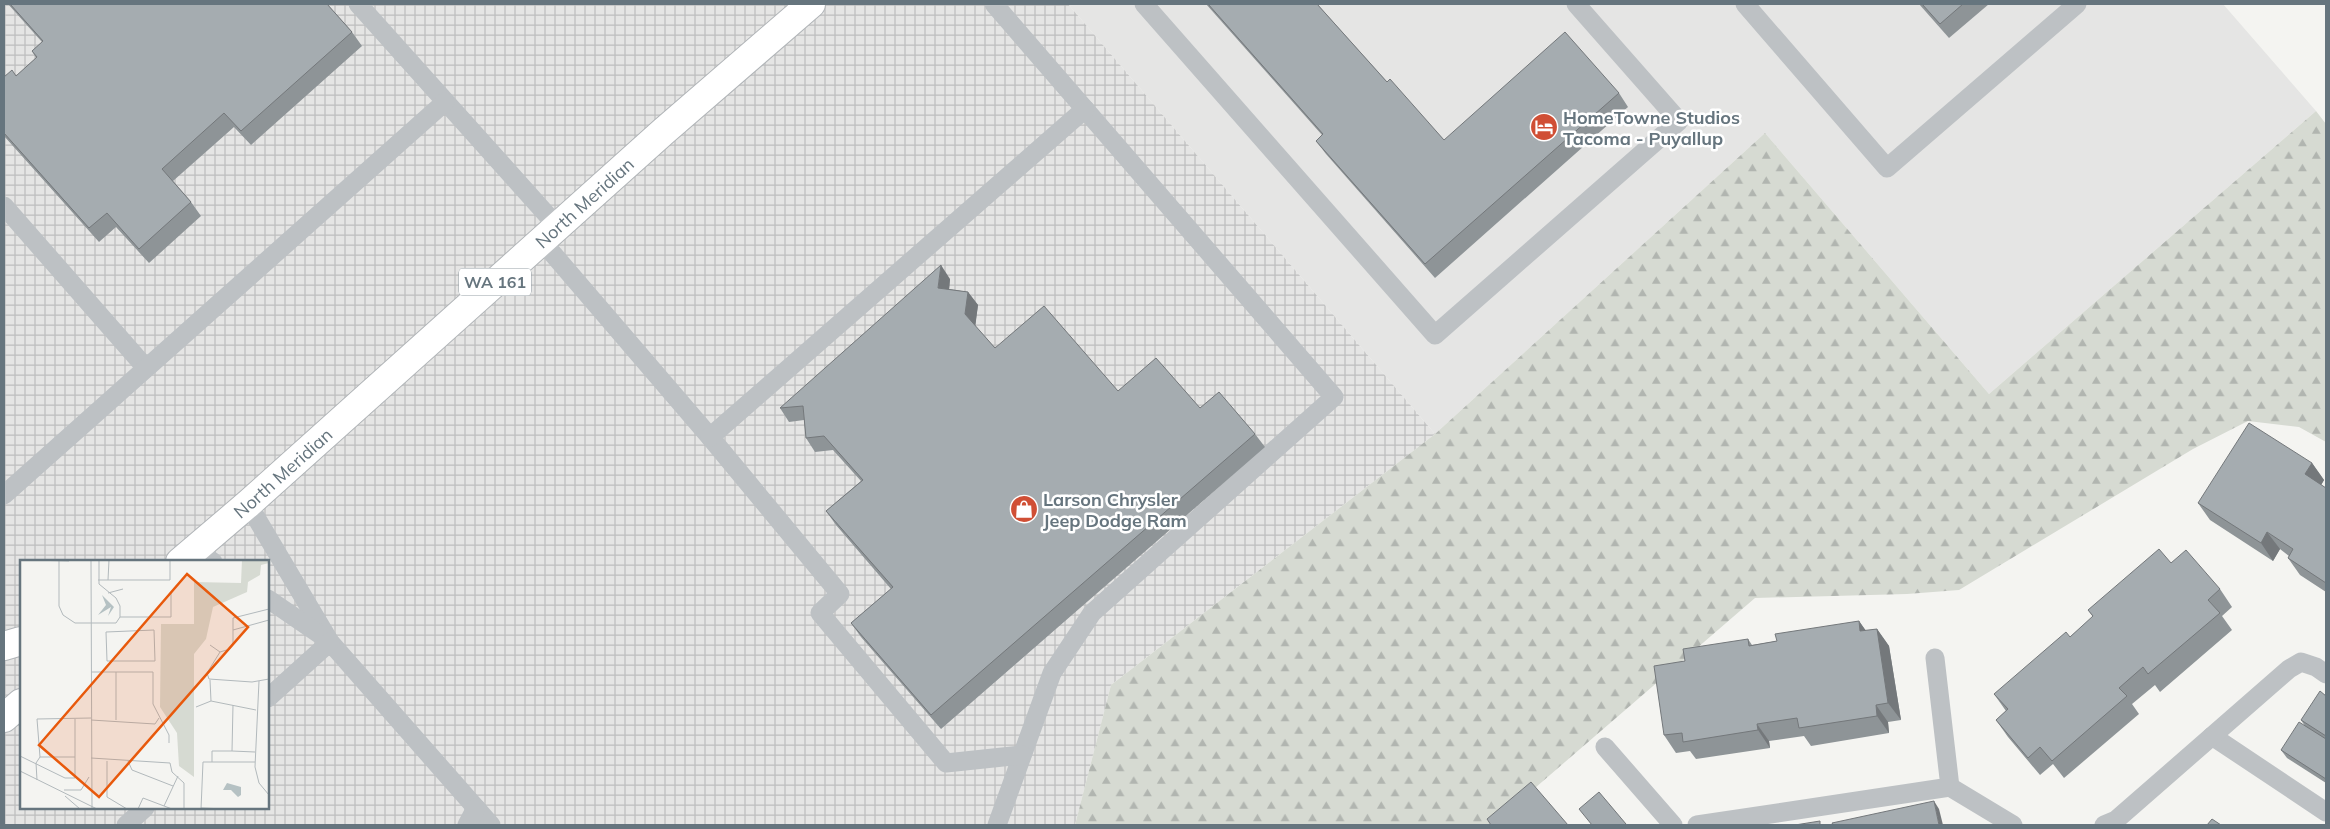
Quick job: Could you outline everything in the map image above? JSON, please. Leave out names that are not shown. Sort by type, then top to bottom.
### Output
[{"type":"main road","name":"North Meridian","points":[[196,557],[248,504],[549,233],[811,4]]},
{"type":"main road","points":[[4,646],[20,641]]},
{"type":"main road","points":[[4,718],[20,704]]},
{"type":"lane","points":[[358,4],[445,102],[710,437],[840,594],[820,613],[946,763],[1022,756]]},
{"type":"lane","points":[[994,4],[1334,397],[1092,614],[1052,673],[997,825]]},
{"type":"lane","points":[[1144,4],[1435,336],[1679,121],[1576,4]]},
{"type":"lane","points":[[1746,4],[1886,168],[2077,4]]},
{"type":"lane","points":[[4,495],[445,102]]},
{"type":"lane","points":[[710,437],[1085,109]]},
{"type":"lane","points":[[4,206],[146,368]]},
{"type":"lane","points":[[248,504],[330,642],[491,825]]},
{"type":"lane","points":[[269,600],[330,642]]},
{"type":"lane","points":[[269,697],[330,642]]},
{"type":"lane","points":[[1934,658],[1950,787]]},
{"type":"lane","points":[[2104,825],[2116,820],[2289,669],[2301,662],[2316,667],[2326,674]]},
{"type":"lane","points":[[2212,736],[2326,812]]},
{"type":"lane","points":[[1605,747],[1673,825]]},
{"type":"lane","points":[[1697,825],[1950,787],[2014,825]]},
{"type":"lane","points":[[467,825],[476,808]]},
{"type":"lane","points":[[126,825],[144,809]]},
{"type":"shaded area","points":[[4,4],[1068,4],[1435,434],[1111,685],[1075,825],[4,825]]},
{"type":"shaded area","points":[[1068,4],[2223,4],[2316,111],[1989,394],[1765,133],[1435,434]]},
{"type":"green space","points":[[2316,111],[2326,124],[2326,442],[2299,427],[2248,421],[2193,449],[1959,590],[1907,594],[1755,598],[1492,825],[1075,825],[1111,685],[1435,434],[1765,133],[1989,394]]},
{"type":"building","points":[[10,4],[327,4],[352,32],[241,131],[224,113],[162,169],[191,202],[139,249],[107,213],[89,228],[4,133],[4,77],[12,70],[16,76],[37,57],[32,51],[43,41]]},
{"type":"building","name":"HomeTowne Studios Tacoma - Puyallup","points":[[1208,4],[1317,4],[1387,82],[1390,79],[1444,140],[1565,32],[1619,93],[1425,264],[1316,141],[1323,134]]},
{"type":"building","points":[[1922,4],[1963,4],[1940,24]]},
{"type":"building","name":"Larson Chrysler Jeep Dodge Ram","points":[[941,265],[938,288],[968,292],[965,314],[995,348],[1044,306],[1118,391],[1156,358],[1200,408],[1219,392],[1255,434],[931,715],[851,623],[893,587],[826,511],[863,480],[824,436],[806,438],[803,406],[780,408]]},
{"type":"building","points":[[2249,423],[2312,463],[2305,474],[2326,488],[2326,583],[2288,558],[2293,549],[2267,532],[2261,543],[2198,503]]},
{"type":"building","points":[[2159,549],[2171,563],[2186,550],[2220,589],[2208,600],[2220,613],[2148,674],[2143,667],[2119,688],[2127,696],[2052,761],[2040,747],[2028,758],[1996,720],[2008,709],[1994,694],[2066,632],[2070,637],[2093,616],[2088,610]]},
{"type":"building","points":[[1859,621],[1860,631],[1877,629],[1888,703],[1876,705],[1877,716],[1799,728],[1797,718],[1757,724],[1758,730],[1683,742],[1682,733],[1664,735],[1654,666],[1685,661],[1683,649],[1748,639],[1749,646],[1777,641],[1775,634]]},
{"type":"building","points":[[2320,691],[2326,696],[2326,736],[2301,720]]},
{"type":"building","points":[[2299,722],[2326,739],[2326,779],[2281,750]]},
{"type":"building","points":[[1531,782],[1568,825],[1491,825],[1487,819]]},
{"type":"building","points":[[1599,792],[1626,824],[1592,825],[1579,809]]},
{"type":"building","points":[[1934,801],[1939,825],[1833,825],[1832,823]]},
{"type":"building","points":[[2212,819],[2221,825],[2207,825]]},
{"type":"building","points":[[1820,821],[1820,825],[1795,825]]},
{"type":"place","name":"HomeTowne Studios Tacoma - Puyallup","points":[[1544,127]]},
{"type":"place","name":"Larson Chrysler Jeep Dodge Ram","points":[[1024,509]]}]
